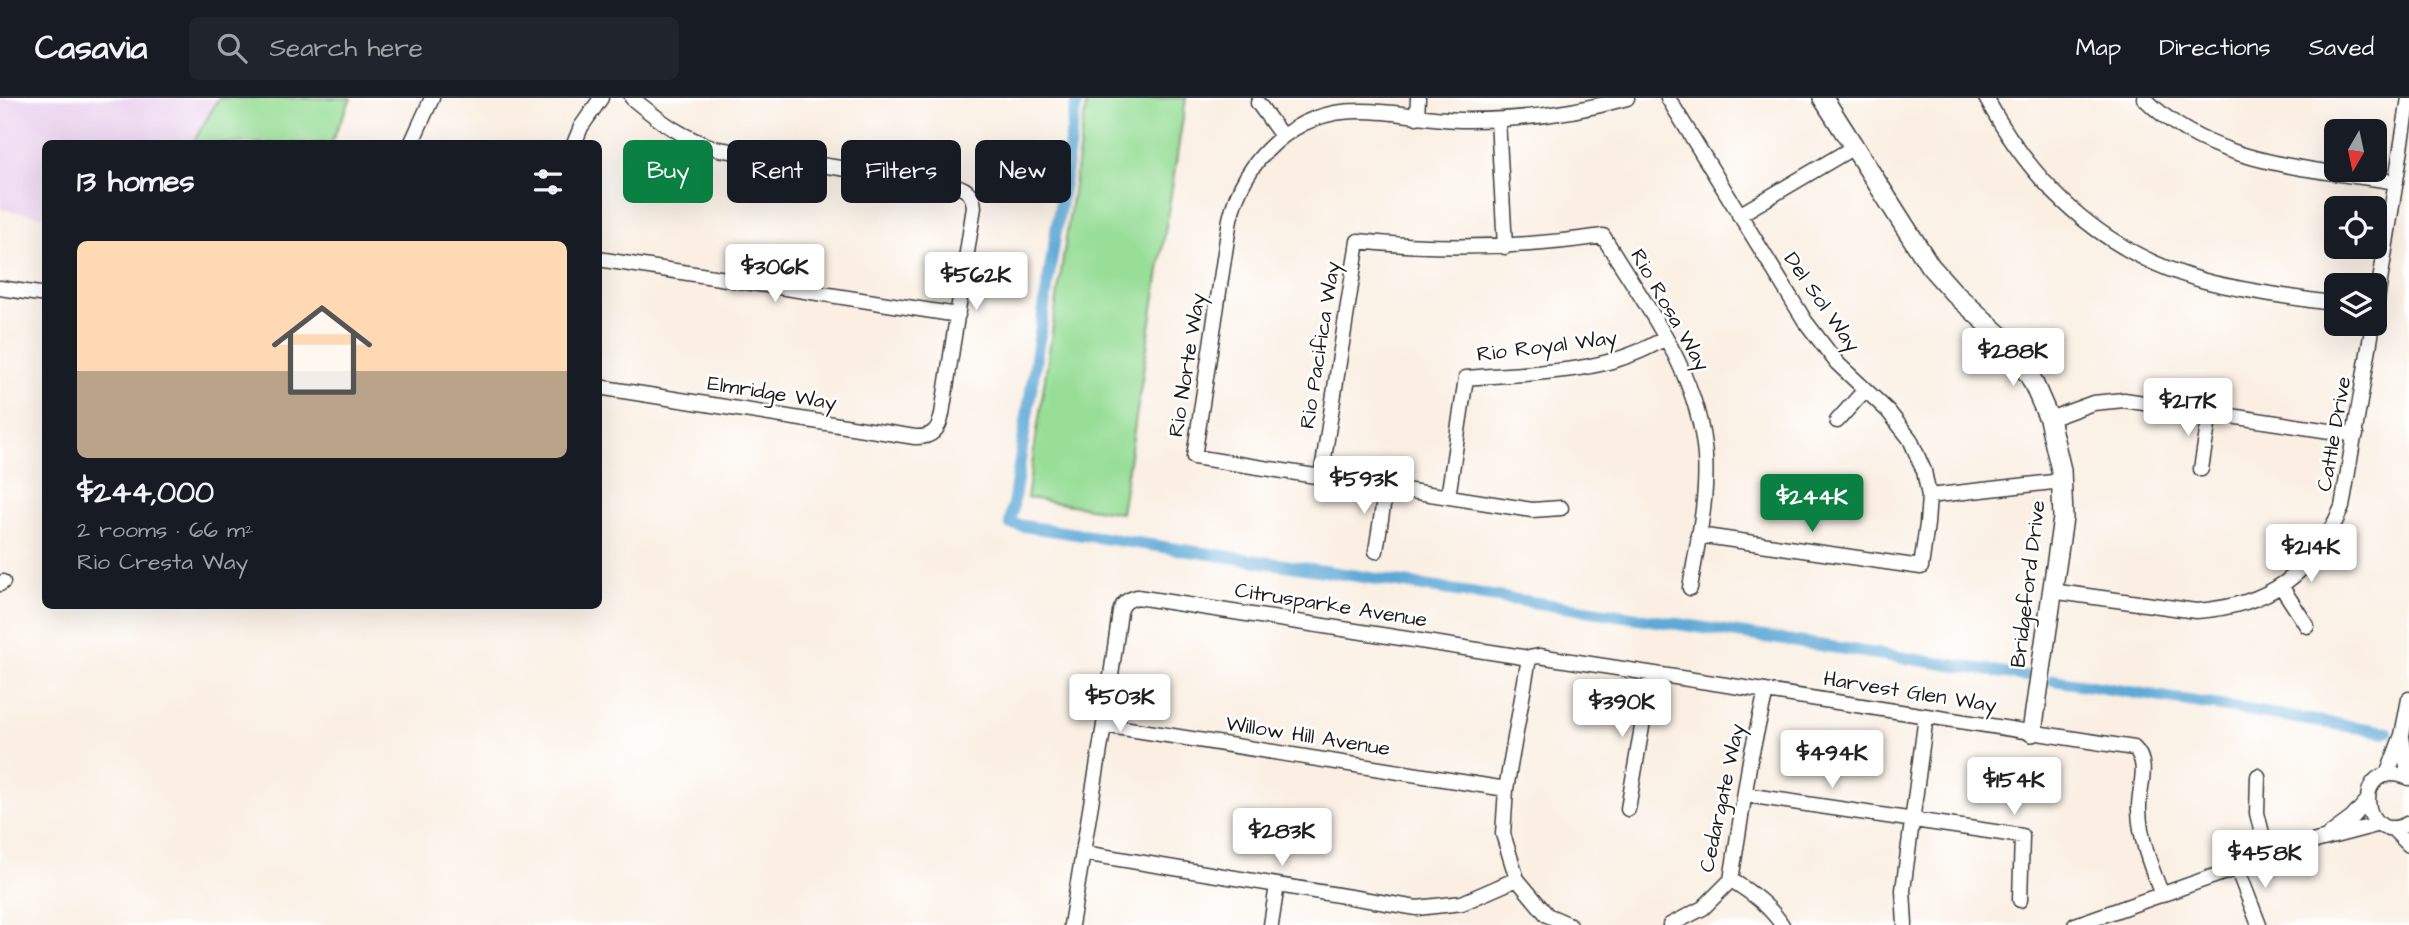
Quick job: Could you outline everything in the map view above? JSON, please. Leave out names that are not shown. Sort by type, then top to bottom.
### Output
[{"type":"street","points":[[413,140],[432,98]]},
{"type":"street","points":[[576,140],[601,98]]},
{"type":"street","points":[[602,260],[958,315],[974,207],[970,194],[964,188],[718,149],[681,135],[632,98]]},
{"type":"street","points":[[1417,117],[1418,98]]},
{"type":"street","points":[[1258,103],[1282,136],[1302,124],[1337,113],[1374,111],[1417,117],[1498,120],[1557,114],[1627,98]]},
{"type":"street","name":"Del Sol Way","points":[[1668,98],[1820,343],[1864,391],[1888,411],[1910,439],[1924,471],[1928,496],[1921,567],[1698,535]]},
{"type":"street","name":"Bridgeford Drive","points":[[1823,98],[1930,266],[1954,293],[2002,337],[2018,358],[2032,380],[2049,419],[2057,444],[2062,481],[2061,535],[2032,732]]},
{"type":"street","points":[[1986,98],[2007,134],[2035,173],[2059,199],[2126,248],[2158,265],[2203,281],[2324,302]]},
{"type":"street","points":[[2144,98],[2189,133],[2233,153],[2256,160],[2396,182]]},
{"type":"street","points":[[2381,273],[2409,98]]},
{"type":"street","points":[[1498,120],[1505,247]]},
{"type":"street","name":"Rio Norte Way","points":[[1282,136],[1256,161],[1238,192],[1233,210],[1194,457],[1532,510],[1561,508]]},
{"type":"street","points":[[1739,215],[1854,147]]},
{"type":"street","name":"Rio Rosa Way","points":[[1505,247],[1603,236],[1665,338],[1690,385],[1702,432],[1705,481],[1690,588]]},
{"type":"street","name":"Rio Pacifica Way","points":[[1321,477],[1358,241],[1428,247],[1505,247]]},
{"type":"street","points":[[0,288],[42,294]]},
{"type":"street","name":"Elmridge Way","points":[[602,388],[915,437],[930,435],[936,430],[942,414],[958,315]]},
{"type":"street","name":"Cattle Drive","points":[[2051,591],[2196,611],[2220,610],[2243,604],[2281,586],[2310,562],[2333,529],[2346,492],[2371,336]]},
{"type":"street","name":"Rio Royal Way","points":[[1448,497],[1466,378],[1565,370],[1607,363],[1634,356],[1665,338]]},
{"type":"street","points":[[1837,421],[1864,391]]},
{"type":"street","points":[[2049,419],[2093,403],[2124,400],[2356,435]]},
{"type":"street","points":[[2201,469],[2210,413]]},
{"type":"street","points":[[1928,496],[2062,481]]},
{"type":"street","points":[[1377,551],[1386,487]]},
{"type":"street","points":[[2281,586],[2306,626]]},
{"type":"street","name":"Citrusparke Avenue","points":[[1104,725],[1122,604],[1137,597],[1529,658]]},
{"type":"street","name":"Harvest Glen Way","points":[[1529,658],[1539,656],[2134,748],[2143,763],[2138,808],[2140,829],[2145,851],[2162,895]]},
{"type":"street","points":[[1529,658],[1506,789],[1503,834],[1517,878],[1547,915],[1570,925]]},
{"type":"street","points":[[1629,809],[1651,674]]},
{"type":"street","name":"Cedargate Way","points":[[1670,925],[1703,908],[1731,880],[1750,760],[1766,691]]},
{"type":"street","points":[[2409,699],[2402,736],[2387,775],[2370,788],[2367,801],[2370,814],[2409,845]]},
{"type":"street","points":[[1905,925],[1903,890],[1926,716]]},
{"type":"street","points":[[1071,925],[1104,725]]},
{"type":"street","name":"Willow Hill Avenue","points":[[1104,725],[1506,789]]},
{"type":"street","points":[[2387,775],[2409,778],[2402,736]]},
{"type":"street","points":[[2258,776],[2257,813],[2268,858]]},
{"type":"street","points":[[1746,795],[2022,836],[2020,900]]},
{"type":"street","points":[[2325,838],[2352,818],[2367,801]]},
{"type":"street","points":[[2082,924],[2325,838],[2409,823]]},
{"type":"street","points":[[1083,853],[1417,908],[1462,903],[1517,878]]},
{"type":"street","points":[[2238,868],[2259,925]]},
{"type":"street","points":[[1731,880],[1750,891],[1782,925]]},
{"type":"street","points":[[1272,925],[1277,885]]},
{"type":"shaded area","points":[[0,98],[219,98],[195,140],[42,140],[42,216],[0,209]]},
{"type":"green space","points":[[219,98],[351,98],[332,140],[195,140]]},
{"type":"green space","points":[[1087,98],[1186,98],[1121,513],[1027,498]]},
{"type":"waterway","points":[[1077,98],[1010,524],[2025,676]]},
{"type":"waterway","points":[[2053,680],[2387,732]]}]
